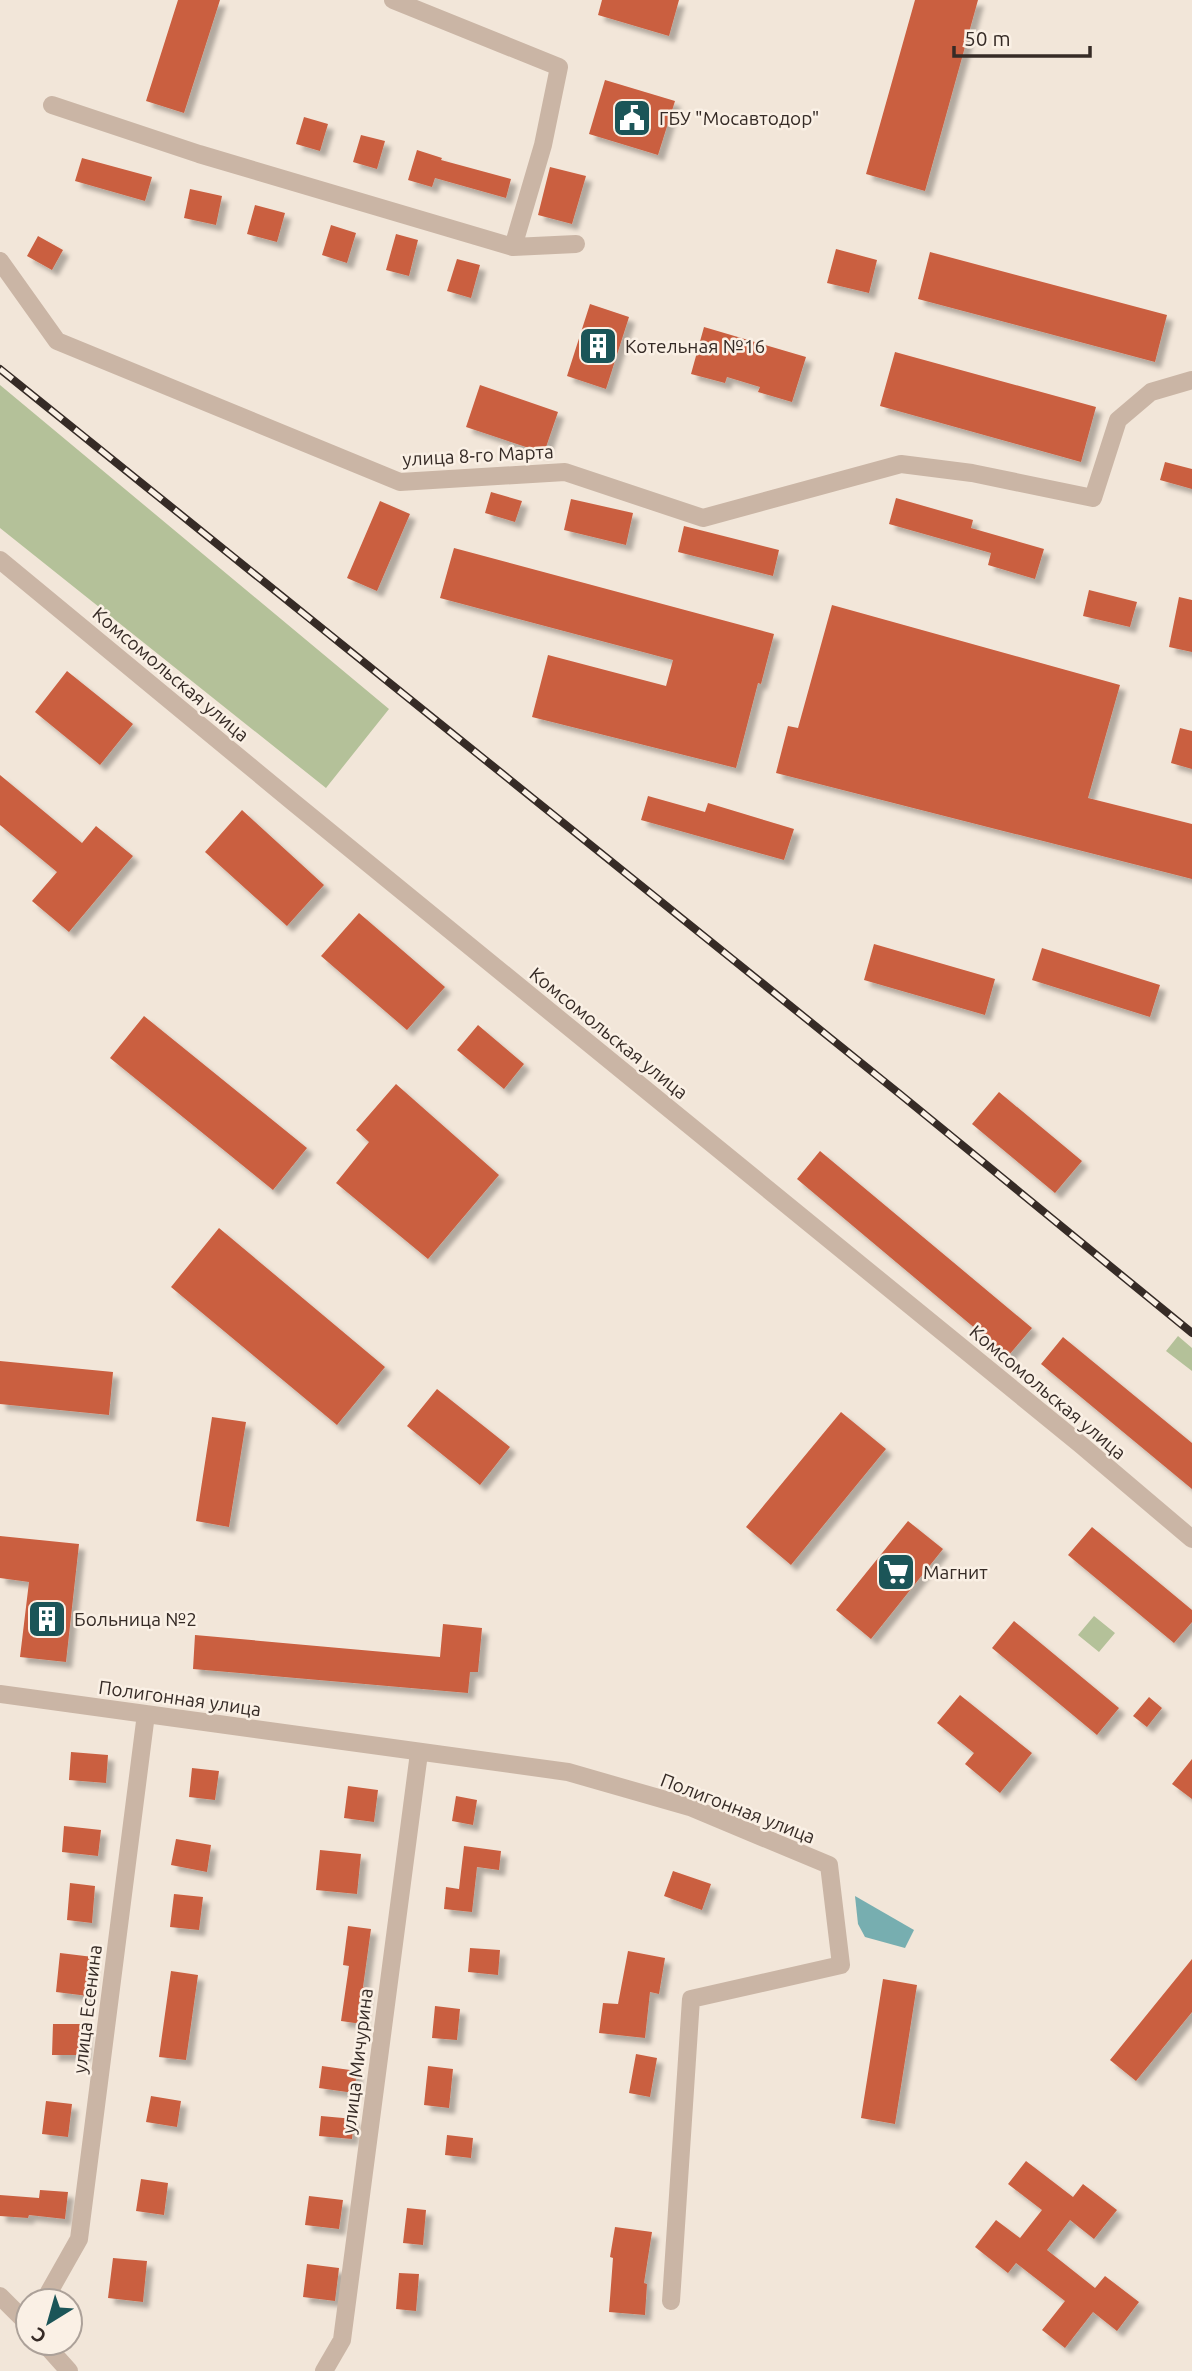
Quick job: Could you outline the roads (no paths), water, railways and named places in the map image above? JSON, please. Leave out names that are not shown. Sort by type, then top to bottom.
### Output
[{"type":"street","points":[[393,0],[559,66],[543,145],[513,247]]},
{"type":"street","points":[[52,105],[199,154],[513,247],[576,244]]},
{"type":"street","name":"улица 8-го Марта","points":[[0,261],[57,341],[400,482],[565,472],[704,518],[901,464],[972,472],[1093,498],[1118,420],[1151,392],[1192,380]]},
{"type":"street","name":"Комсомольская улица","points":[[0,560],[1192,1539]]},
{"type":"street","name":"Полигонная улица","points":[[0,1694],[568,1772],[690,1807],[829,1865],[841,1965],[691,1999],[671,2301]]},
{"type":"street","name":"улица Есенина","points":[[52,2287],[79,2239],[146,1714]]},
{"type":"street","name":"улица Мичурина","points":[[324,2371],[342,2340],[419,1753]]},
{"type":"street","points":[[0,2296],[14,2310]]},
{"type":"street","points":[[56,2357],[69,2371]]},
{"type":"water","points":[[855,1896],[914,1930],[905,1948],[865,1937],[858,1924]]},
{"type":"railway","points":[[0,369],[1192,1333]]},
{"type":"place","name":"ГБУ \"Мосавтодор\"","points":[[632,118]]},
{"type":"place","name":"Котельная №16","points":[[598,346]]},
{"type":"place","name":"Магнит","points":[[896,1572]]},
{"type":"place","name":"Больница №2","points":[[47,1619]]}]
